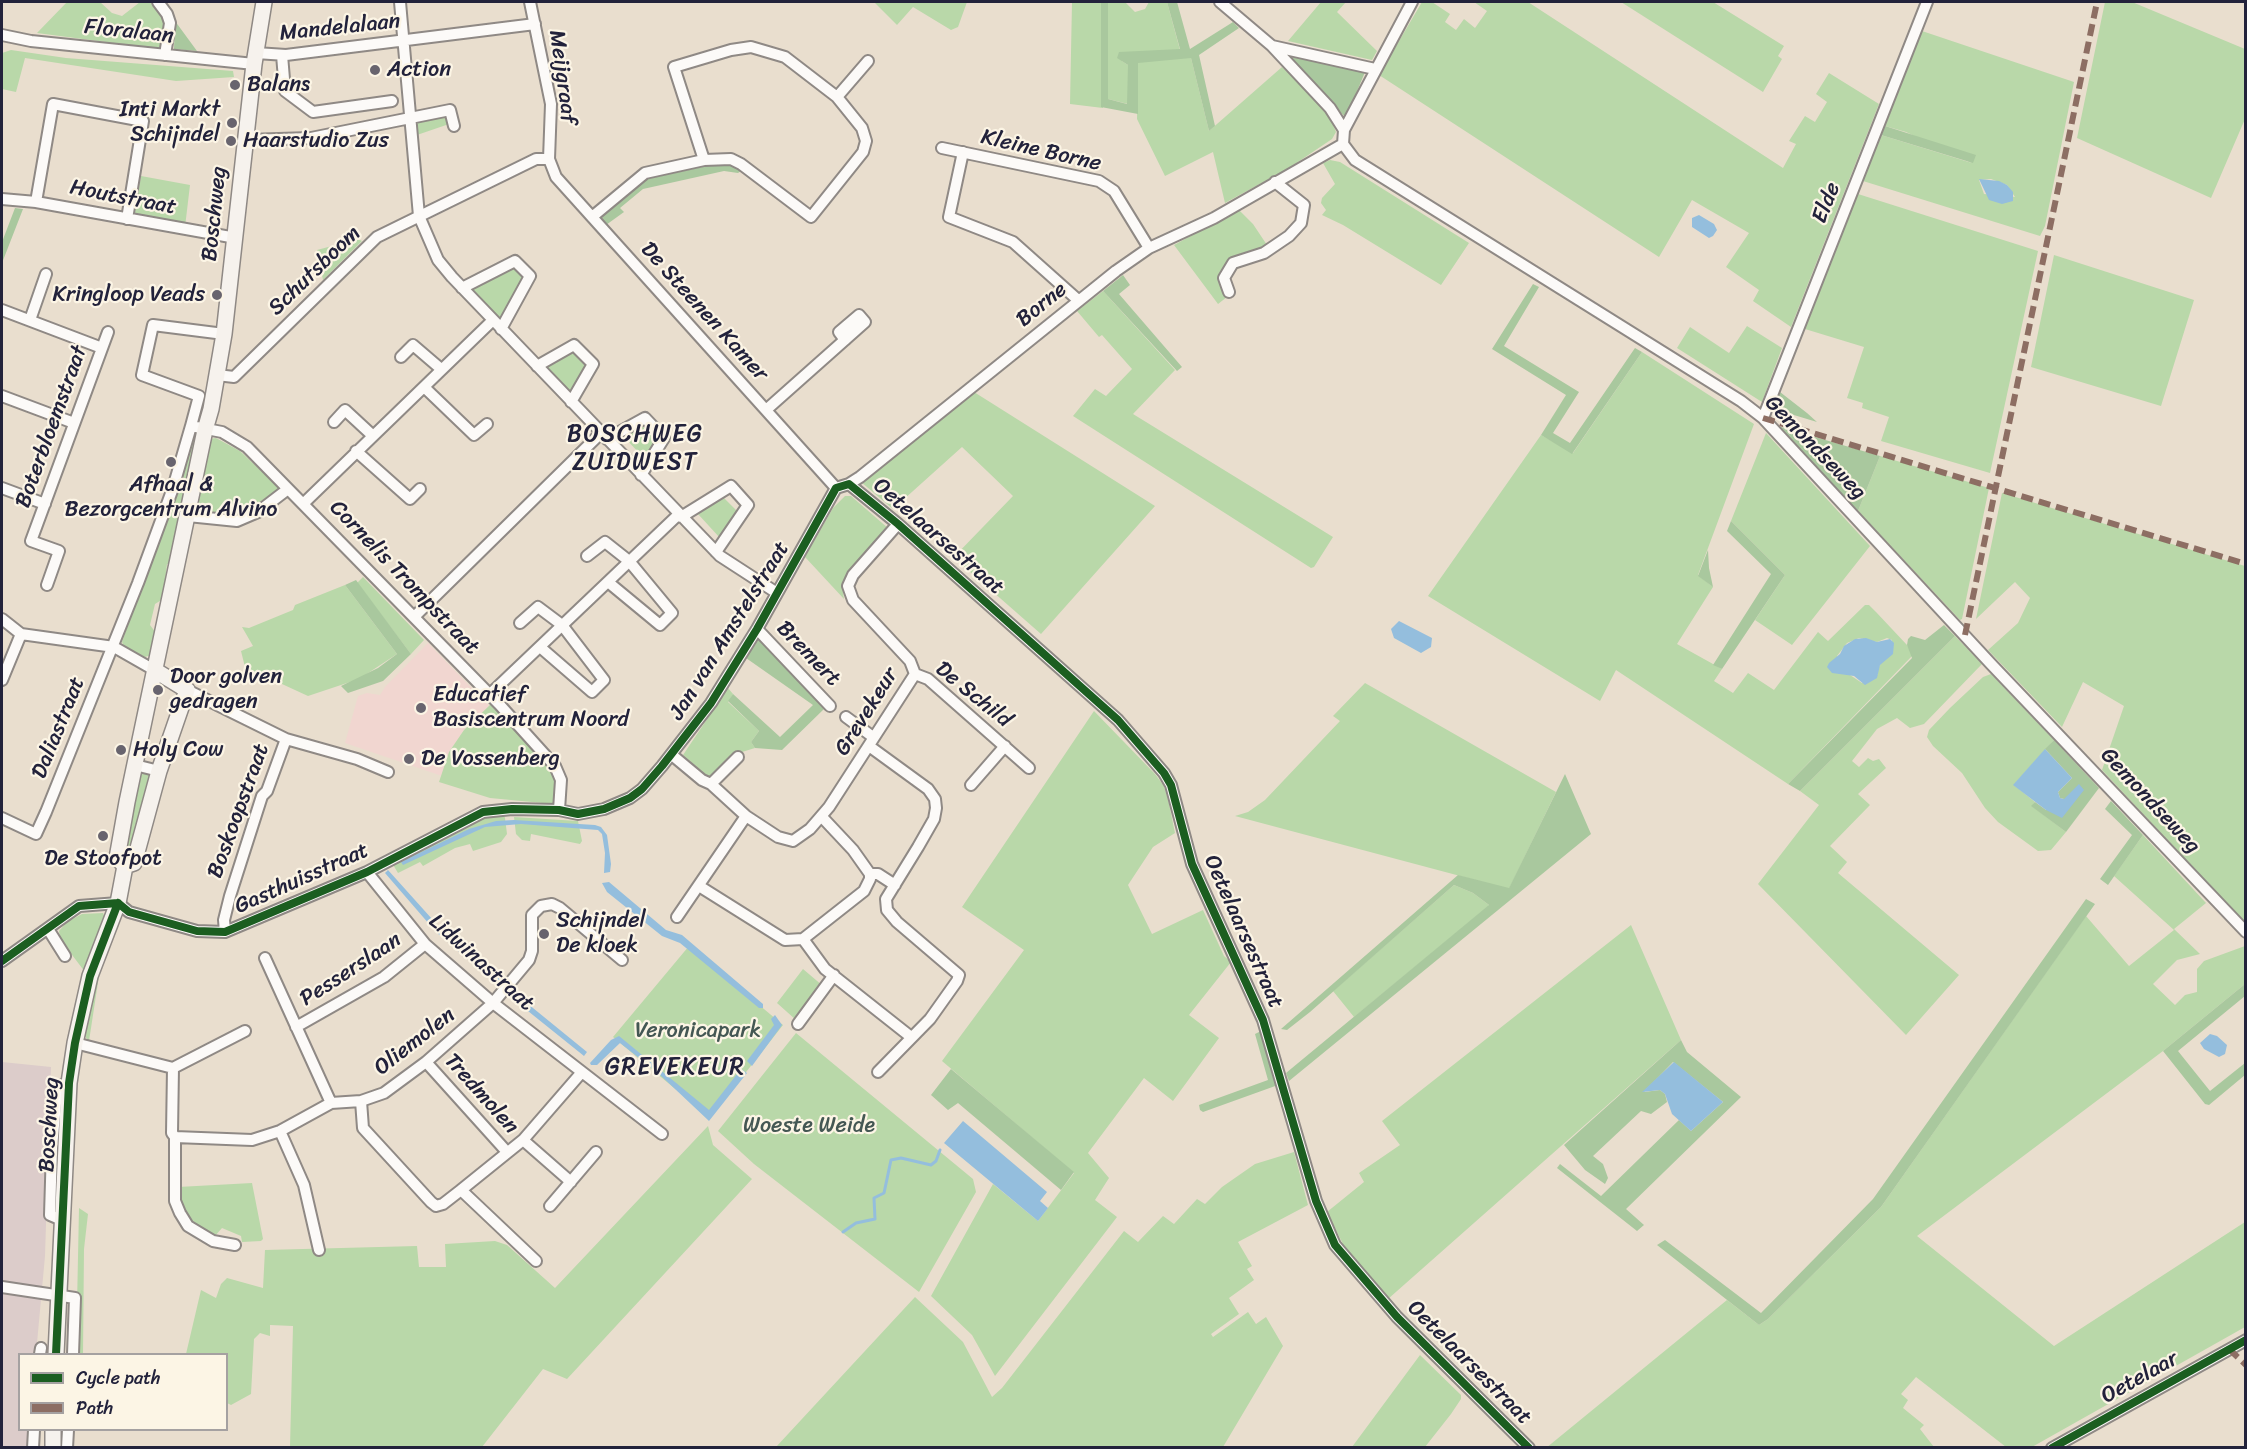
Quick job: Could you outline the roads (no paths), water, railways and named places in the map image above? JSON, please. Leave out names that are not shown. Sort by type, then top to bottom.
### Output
[{"type":"street","points":[[158,2],[167,14],[170,23],[165,55]]},
{"type":"street","name":"Boschweg","points":[[114,647],[217,375],[236,238],[255,58],[264,2]]},
{"type":"street","points":[[400,2],[419,216],[438,260],[501,329],[716,552],[777,593]]},
{"type":"street","name":"Meijgraaf","points":[[530,2],[551,104],[549,159]]},
{"type":"street","points":[[1220,2],[1272,46],[1330,108],[1344,130]]},
{"type":"street","points":[[1343,144],[1344,130],[1412,2]]},
{"type":"street","name":"Elde","points":[[1763,418],[1927,2]]},
{"type":"street","name":"Mandelalaan","points":[[255,58],[535,24]]},
{"type":"street","name":"Floralaan","points":[[2,35],[31,41],[165,55],[255,58]]},
{"type":"street","points":[[1272,46],[1375,69]]},
{"type":"street","points":[[592,218],[645,173],[704,160],[731,159],[741,164],[811,217],[863,152],[866,141],[862,128],[837,97],[785,57],[751,47],[731,50],[674,67],[704,160]]},
{"type":"street","points":[[282,55],[285,91],[313,112],[392,101]]},
{"type":"street","points":[[837,97],[868,61]]},
{"type":"street","points":[[36,202],[53,104],[143,121],[127,219]]},
{"type":"street","points":[[246,140],[311,138],[411,116],[450,110],[454,126]]},
{"type":"street","name":"Gemondseweg","points":[[1343,144],[1361,165],[1741,401],[1763,418],[1991,664],[2246,932]]},
{"type":"street","name":"Borne","points":[[849,484],[1078,300],[1149,248],[1214,218],[1343,144]]},
{"type":"street","name":"Kleine Borne","points":[[942,148],[1098,182],[1114,191],[1149,248]]},
{"type":"street","name":"Kleine Borne","points":[[963,152],[949,217],[1013,242],[1078,300]]},
{"type":"street","name":"Schutsboom","points":[[217,375],[234,377],[377,237],[536,159],[549,159]]},
{"type":"street","name":"De Steenen Kamer","points":[[549,159],[556,177],[837,488]]},
{"type":"street","points":[[1229,292],[1224,278],[1226,270],[1233,263],[1264,253],[1289,236],[1301,223],[1304,205],[1275,182]]},
{"type":"street","name":"Houtstraat","points":[[2,199],[36,202],[236,238]]},
{"type":"street","points":[[462,288],[515,261],[530,276],[501,329]]},
{"type":"street","points":[[30,320],[46,274]]},
{"type":"street","points":[[2,310],[102,348]]},
{"type":"street","points":[[304,502],[493,320]]},
{"type":"street","points":[[198,428],[199,396],[142,375],[153,325],[224,334]]},
{"type":"street","name":"Boterbloemstraat","points":[[47,585],[59,551],[31,540],[108,332]]},
{"type":"street","points":[[766,410],[845,340]]},
{"type":"street","points":[[400,357],[413,345],[441,369]]},
{"type":"street","points":[[537,366],[574,345],[593,364],[571,402]]},
{"type":"street","points":[[424,387],[474,435],[487,424]]},
{"type":"street","points":[[2,396],[74,423]]},
{"type":"street","points":[[334,422],[345,410],[372,435]]},
{"type":"street","points":[[414,617],[604,436],[645,418],[664,438],[641,475]]},
{"type":"street","name":"Boschweg","points":[[125,866],[117,858],[188,516],[198,428]]},
{"type":"street","name":"Cornelis Trompstraat","points":[[198,428],[222,432],[247,447],[304,502],[489,695],[555,766],[561,780],[559,810]]},
{"type":"street","points":[[356,451],[410,499],[420,489]]},
{"type":"street","points":[[837,488],[849,484]]},
{"type":"street","name":"Oetelaarsestraat","points":[[849,484],[898,524],[1118,720],[1164,773],[1171,785],[1192,864],[1263,1020],[1316,1201],[1335,1245],[1397,1317],[1529,1448]]},
{"type":"street","points":[[489,695],[680,515],[731,486],[748,505],[716,552]]},
{"type":"street","points":[[2,488],[45,504]]},
{"type":"street","name":"Jan van Amstelstraat","points":[[495,811],[559,810],[578,814],[616,805],[642,789],[711,703],[757,629],[837,488]]},
{"type":"street","points":[[188,516],[237,521],[258,512],[288,489]]},
{"type":"street","name":"Grevekeur","points":[[672,754],[702,780],[711,784],[746,816],[778,837],[793,841],[822,817],[915,674],[910,662],[853,600],[848,586],[853,575],[898,524]]},
{"type":"street","points":[[587,556],[605,542],[629,561],[672,613],[660,625],[608,582]]},
{"type":"street","points":[[520,623],[538,607],[562,625],[604,680],[592,692],[540,647]]},
{"type":"street","points":[[2,619],[21,634],[114,647],[187,690],[286,739],[357,759],[388,772]]},
{"type":"street","name":"Bremert","points":[[757,629],[830,706]]},
{"type":"street","points":[[2,680],[21,634]]},
{"type":"street","name":"Daliastraat","points":[[2,818],[36,834],[114,647]]},
{"type":"street","name":"De Schild","points":[[915,674],[928,679],[1029,768]]},
{"type":"street","name":"Boschweg","points":[[125,866],[134,863],[159,771],[187,690]]},
{"type":"street","name":"Bremert","points":[[846,717],[896,768],[908,772],[935,799],[934,819],[895,885]]},
{"type":"street","name":"Boskoopstraat","points":[[225,932],[224,920],[230,896],[262,796],[267,790],[286,739]]},
{"type":"street","name":"De Schild","points":[[971,786],[1005,746]]},
{"type":"street","points":[[711,784],[738,757]]},
{"type":"street","points":[[135,765],[159,771]]},
{"type":"street","name":"Gasthuisstraat","points":[[117,903],[129,912],[197,931],[225,932],[366,872],[483,812],[495,811]]},
{"type":"street","points":[[677,917],[746,816]]},
{"type":"street","points":[[699,886],[785,940],[803,939],[864,891],[870,874],[833,826],[822,817]]},
{"type":"street","name":"Boschweg","points":[[56,1353],[69,1083],[75,1043],[90,976],[117,903],[125,866]]},
{"type":"street","name":"Lidwinastraat","points":[[366,872],[425,944],[493,1003],[662,1134]]},
{"type":"street","points":[[870,874],[878,874],[895,885],[886,899],[887,910],[897,922],[959,975],[930,1019],[878,1072]]},
{"type":"street","points":[[2,961],[79,906],[117,903]]},
{"type":"street","name":"Oliemolen","points":[[175,1137],[252,1140],[280,1131],[332,1103],[361,1101],[384,1093],[426,1062],[493,1003],[529,960],[532,951],[532,915],[545,905],[560,908],[622,960]]},
{"type":"street","points":[[48,929],[65,956]]},
{"type":"street","points":[[803,939],[834,975],[911,1037]]},
{"type":"street","name":"Pesserslaan","points":[[296,1027],[384,977],[425,944]]},
{"type":"street","name":"Pesserslaan","points":[[265,958],[332,1103]]},
{"type":"street","points":[[798,1024],[834,975]]},
{"type":"street","points":[[75,1043],[173,1068],[245,1031]]},
{"type":"street","name":"Tredmolen","points":[[426,1062],[507,1152]]},
{"type":"street","points":[[173,1068],[172,1133],[175,1137],[175,1201],[188,1226],[213,1242],[235,1245]]},
{"type":"street","points":[[361,1101],[363,1128],[436,1206],[443,1204],[523,1140],[582,1072]]},
{"type":"street","points":[[280,1131],[304,1185],[319,1250]]},
{"type":"street","points":[[523,1140],[571,1182]]},
{"type":"street","points":[[549,1206],[596,1152]]},
{"type":"street","points":[[461,1190],[536,1261]]},
{"type":"street","points":[[2,1287],[75,1298],[73,1353]]},
{"type":"street","name":"Oetelaar","points":[[2052,1448],[2246,1340]]},
{"type":"street","points":[[33,1448],[34,1431]]},
{"type":"street","points":[[53,1431],[53,1448]]},
{"type":"street","points":[[67,1448],[68,1431]]},
{"type":"water","points":[[1979,179],[1999,181],[2007,185],[2013,192],[2013,201],[2002,204],[1989,200]]},
{"type":"water","points":[[1699,215],[1714,224],[1717,230],[1713,236],[1709,238],[1692,227],[1692,218]]},
{"type":"water","points":[[1399,621],[1432,638],[1431,647],[1421,653],[1394,638],[1391,629]]},
{"type":"water","points":[[1866,638],[1877,642],[1890,639],[1894,643],[1893,654],[1880,665],[1877,678],[1865,685],[1854,676],[1832,673],[1827,667],[1840,654],[1844,646],[1855,639]]},
{"type":"water","points":[[2045,749],[2072,778],[2058,792],[2060,798],[2064,799],[2079,784],[2084,790],[2062,818],[2046,810],[2013,785]]},
{"type":"water","points":[[514,820],[601,827],[607,835],[610,872],[604,873],[605,853],[602,834],[598,830],[521,824],[485,827],[403,865],[401,862],[469,829],[496,821]]},
{"type":"water","points":[[388,870],[441,929],[501,980],[498,985],[436,932],[385,873]]},
{"type":"water","points":[[609,882],[666,930],[682,935],[763,1004],[763,1008],[759,1008],[680,943],[662,936],[607,892],[602,883]]},
{"type":"water","points":[[517,995],[587,1052],[584,1056],[513,999]]},
{"type":"water","points":[[775,1015],[782,1025],[752,1066],[747,1061],[774,1025],[771,1019]]},
{"type":"water","points":[[2210,1034],[2217,1036],[2227,1045],[2225,1054],[2219,1057],[2204,1049],[2200,1043]]},
{"type":"water","points":[[619,1036],[709,1110],[741,1069],[747,1073],[709,1121],[657,1072],[620,1043],[597,1065],[591,1065],[590,1063],[611,1040]]},
{"type":"water","points":[[1674,1062],[1723,1102],[1691,1131],[1672,1114],[1665,1094],[1660,1090],[1642,1092]]},
{"type":"water","points":[[963,1121],[1047,1192],[1040,1201],[1048,1208],[1038,1221],[944,1143]]},
{"type":"waterway","points":[[843,1232],[856,1223],[875,1219],[874,1198],[884,1193],[891,1160],[901,1158],[931,1165],[936,1161],[940,1150]]},
{"type":"place","name":"Action","points":[[375,70]]},
{"type":"place","name":"Balans","points":[[235,85]]},
{"type":"place","name":"Inti Markt Schijndel","points":[[232,123]]},
{"type":"place","name":"Haarstudio Zus","points":[[231,141]]},
{"type":"place","name":"Kringloop Veads","points":[[217,295]]},
{"type":"place","name":"Afhaal & Bezorgcentrum Alvino","points":[[171,462]]},
{"type":"place","name":"Door golven gedragen","points":[[158,690]]},
{"type":"place","name":"Educatief Basiscentrum Noord","points":[[421,708]]},
{"type":"place","name":"Holy Cow","points":[[121,750]]},
{"type":"place","name":"De Vossenberg","points":[[409,759]]},
{"type":"place","name":"De Stoofpot","points":[[103,836]]},
{"type":"place","name":"Schijndel De kloek","points":[[544,934]]},
{"type":"district","name":"BOSCHWEG ZUIDWEST","points":[[635,449]]},
{"type":"district","name":"GREVEKEUR","points":[[675,1068]]},
{"type":"park label","name":"Veronicapark","points":[[698,1031]]},
{"type":"park label","name":"Woeste Weide","points":[[809,1126]]}]
